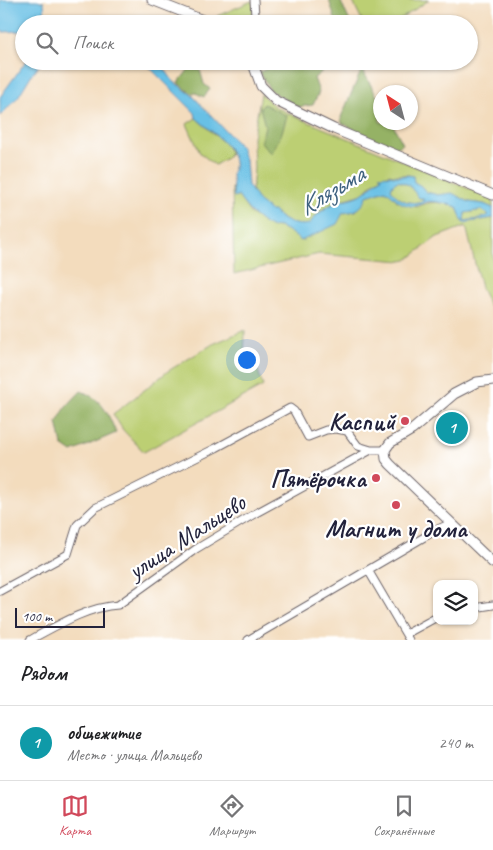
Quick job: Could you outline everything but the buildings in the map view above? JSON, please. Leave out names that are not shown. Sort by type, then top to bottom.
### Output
[{"type":"street","points":[[152,0],[190,15]]},
{"type":"street","points":[[254,0],[255,15]]},
{"type":"street","points":[[255,70],[264,91],[276,101],[334,128],[493,194]]},
{"type":"street","points":[[493,380],[477,382],[454,394],[412,430],[390,443],[385,450],[386,459],[390,464],[493,563]]},
{"type":"street","points":[[0,591],[68,554],[77,525],[96,508],[216,448],[290,408],[294,411],[308,437],[336,428],[347,431],[358,446],[371,450]]},
{"type":"street","name":"улица Мальцево","points":[[30,640],[85,614],[107,606],[118,606],[196,549],[256,512],[371,450],[385,450]]},
{"type":"street","points":[[248,640],[451,523]]},
{"type":"street","points":[[368,570],[407,637],[433,620]]},
{"type":"street","points":[[478,608],[493,606]]},
{"type":"green space","points":[[329,0],[340,0],[347,15],[334,15]]},
{"type":"green space","points":[[352,0],[429,0],[406,15],[360,15]]},
{"type":"green space","points":[[252,1],[254,6],[252,15],[219,15]]},
{"type":"green space","points":[[188,70],[200,70],[204,84],[210,89],[204,97],[191,93],[178,83]]},
{"type":"green space","points":[[264,70],[324,70],[314,78],[319,92],[313,105],[298,107],[270,90],[260,72]]},
{"type":"green space","points":[[363,70],[373,89],[373,130],[396,130],[403,144],[393,149],[342,123],[341,117]]},
{"type":"green space","points":[[261,94],[274,106],[292,115],[493,199],[493,208],[484,204],[469,202],[452,194],[438,195],[426,192],[414,182],[412,176],[389,174],[373,183],[363,194],[335,202],[319,212],[310,224],[300,225],[285,221],[274,211],[271,212],[259,202],[252,192],[254,168],[253,137]]},
{"type":"green space","points":[[264,104],[287,116],[281,135],[271,154],[261,142],[265,126],[260,108]]},
{"type":"green space","points":[[196,118],[225,144],[230,152],[228,157],[215,165],[200,153],[187,124]]},
{"type":"green space","points":[[398,181],[409,185],[424,200],[415,203],[397,197],[391,189],[393,184]]},
{"type":"green space","points":[[232,187],[234,196],[238,196],[250,213],[270,227],[283,228],[301,241],[343,213],[356,211],[363,204],[367,196],[385,190],[391,193],[397,201],[417,207],[437,202],[457,207],[463,223],[493,218],[493,314],[481,288],[466,226],[437,237],[407,260],[319,254],[234,274]]},
{"type":"green space","points":[[482,210],[489,215],[464,221],[465,213]]},
{"type":"green space","points":[[245,330],[244,359],[255,362],[263,386],[144,452],[123,430],[113,414],[168,371],[213,344]]},
{"type":"green space","points":[[81,391],[100,403],[116,433],[72,452],[62,445],[57,422],[66,407]]},
{"type":"water","points":[[0,0],[37,0],[44,2],[45,15],[15,15],[15,31],[3,32],[0,30]]},
{"type":"water","points":[[20,70],[35,70],[18,97],[0,116],[0,97]]},
{"type":"water","points":[[152,70],[165,70],[173,81],[192,95],[240,146],[246,161],[248,185],[259,202],[290,223],[310,224],[317,215],[330,206],[360,195],[382,178],[379,176],[388,175],[413,176],[414,182],[426,192],[438,195],[452,193],[469,202],[484,204],[493,208],[493,218],[463,223],[457,207],[433,202],[410,206],[401,203],[385,190],[367,196],[358,209],[343,213],[337,224],[301,241],[283,228],[270,227],[260,221],[238,196],[234,197],[232,174],[234,164],[232,155],[219,137],[196,118],[195,113]],"holes":[[[398,181],[409,185],[419,198],[424,200],[415,203],[406,201],[397,197],[391,189],[393,184]],[[482,210],[489,215],[478,219],[464,221],[465,213]]]},
{"type":"place","name":"Каспий","points":[[405,421]]},
{"type":"place","name":"общежитие","points":[[452,428]]},
{"type":"place","name":"Пятёрочка","points":[[376,478]]},
{"type":"place","name":"Магнит у дома","points":[[396,505]]},
{"type":"water label","name":"Клязьма","points":[[331,190]]}]
